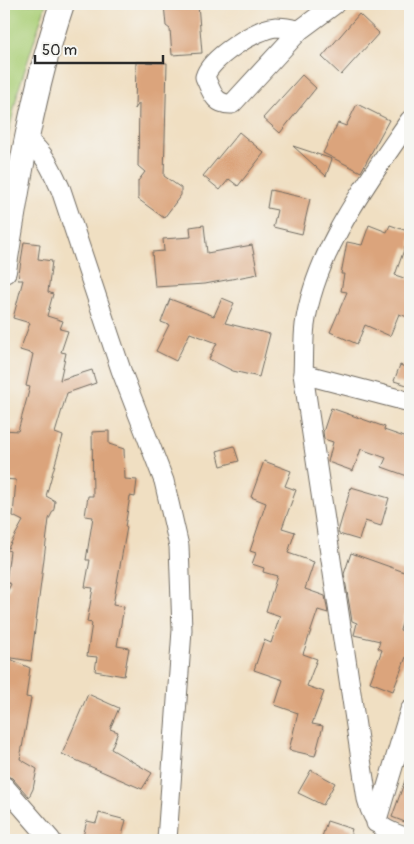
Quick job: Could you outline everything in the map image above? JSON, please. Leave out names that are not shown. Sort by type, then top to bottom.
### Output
[{"type":"street","points":[[4,271],[27,140],[50,40],[62,4]]},
{"type":"street","points":[[300,30],[277,27],[266,30],[239,44],[213,63],[205,77],[216,101],[232,104],[300,30],[335,4]]},
{"type":"street","points":[[410,120],[346,220],[320,272],[306,324],[303,374],[367,799],[376,823],[390,832],[410,839]]},
{"type":"street","points":[[27,140],[38,148],[49,162],[61,190],[121,370],[164,481],[179,546],[182,630],[167,840]]},
{"type":"street","points":[[303,374],[410,402]]},
{"type":"street","points":[[376,823],[410,710]]},
{"type":"street","points":[[4,786],[51,840]]},
{"type":"green space","points":[[4,4],[46,4],[18,91],[4,154]]},
{"type":"building","points":[[164,4],[198,4],[202,53],[172,55],[170,29],[166,26]]},
{"type":"building","points":[[359,14],[379,33],[341,75],[322,57]]},
{"type":"building","points":[[136,62],[167,63],[164,176],[181,188],[181,195],[164,218],[138,199],[138,181],[145,172],[138,166],[139,103],[135,109]]},
{"type":"building","points":[[302,75],[316,88],[280,133],[263,118]]},
{"type":"building","points":[[357,104],[389,120],[361,172],[323,153],[338,123],[346,126]]},
{"type":"building","points":[[239,132],[264,153],[238,186],[229,179],[220,190],[203,176]]},
{"type":"building","points":[[293,146],[332,159],[326,176]]},
{"type":"building","points":[[270,190],[310,199],[302,234],[273,227],[277,210],[267,208]]},
{"type":"building","points":[[204,225],[207,253],[252,245],[258,274],[205,284],[155,287],[152,252],[164,251],[163,239],[191,237],[190,227]]},
{"type":"building","points":[[369,225],[387,232],[390,225],[410,232],[410,249],[405,247],[395,275],[410,280],[410,318],[399,314],[390,336],[365,325],[357,344],[330,332],[347,292],[341,291],[344,274],[341,274],[347,242],[362,245]]},
{"type":"building","points":[[24,242],[40,244],[38,259],[52,261],[48,292],[53,294],[47,316],[63,321],[60,329],[68,331],[61,352],[66,353],[60,380],[92,370],[96,383],[67,393],[55,433],[63,436],[46,496],[55,501],[54,509],[49,519],[31,661],[6,657],[30,668],[26,697],[31,698],[20,759],[37,769],[33,789],[29,797],[12,778],[4,775],[4,598],[11,584],[6,582],[10,551],[7,550],[23,521],[13,516],[16,480],[4,479],[4,430],[18,431],[30,387],[26,386],[33,354],[20,350],[30,323],[13,318],[23,280],[18,280]]},
{"type":"building","points":[[222,298],[234,303],[225,323],[270,334],[259,377],[233,371],[209,359],[217,343],[190,333],[176,361],[156,351],[169,325],[161,322],[170,299],[214,316]]},
{"type":"building","points":[[400,365],[410,369],[410,386],[394,381]]},
{"type":"building","points":[[331,408],[385,427],[384,430],[410,439],[410,477],[382,467],[386,458],[361,449],[353,471],[328,462],[333,442],[324,439],[323,432]]},
{"type":"building","points":[[109,431],[109,444],[124,449],[125,479],[137,480],[135,497],[130,496],[125,527],[127,527],[113,605],[124,607],[117,646],[129,648],[124,676],[95,671],[97,657],[87,656],[92,623],[87,622],[93,588],[85,587],[90,560],[86,560],[93,517],[85,516],[88,496],[93,496],[92,432]]},
{"type":"building","points":[[234,446],[239,461],[221,466],[217,451]]},
{"type":"building","points":[[264,461],[291,471],[285,486],[296,490],[282,528],[295,532],[288,553],[314,562],[305,589],[325,596],[328,613],[318,610],[303,654],[317,659],[307,686],[324,692],[312,724],[323,726],[315,756],[289,750],[298,713],[275,705],[283,680],[254,670],[264,640],[271,643],[280,616],[266,611],[277,576],[263,572],[264,568],[252,564],[256,553],[250,551],[266,503],[251,497]]},
{"type":"building","points":[[351,487],[389,498],[381,526],[365,521],[359,540],[339,534],[338,532]]},
{"type":"building","points":[[351,553],[410,574],[410,597],[400,630],[410,633],[410,659],[406,657],[393,691],[370,682],[382,650],[378,648],[380,641],[354,635],[357,623],[352,621],[344,574]]},
{"type":"building","points":[[88,694],[119,708],[110,729],[118,732],[111,749],[152,773],[142,789],[62,754]]},
{"type":"building","points":[[311,770],[335,783],[323,805],[298,793]]},
{"type":"building","points":[[408,772],[410,772],[410,824],[392,817]]},
{"type":"building","points":[[99,813],[126,820],[121,840],[82,840],[87,821],[96,823]]},
{"type":"building","points":[[327,821],[352,829],[349,840],[321,840]]}]
